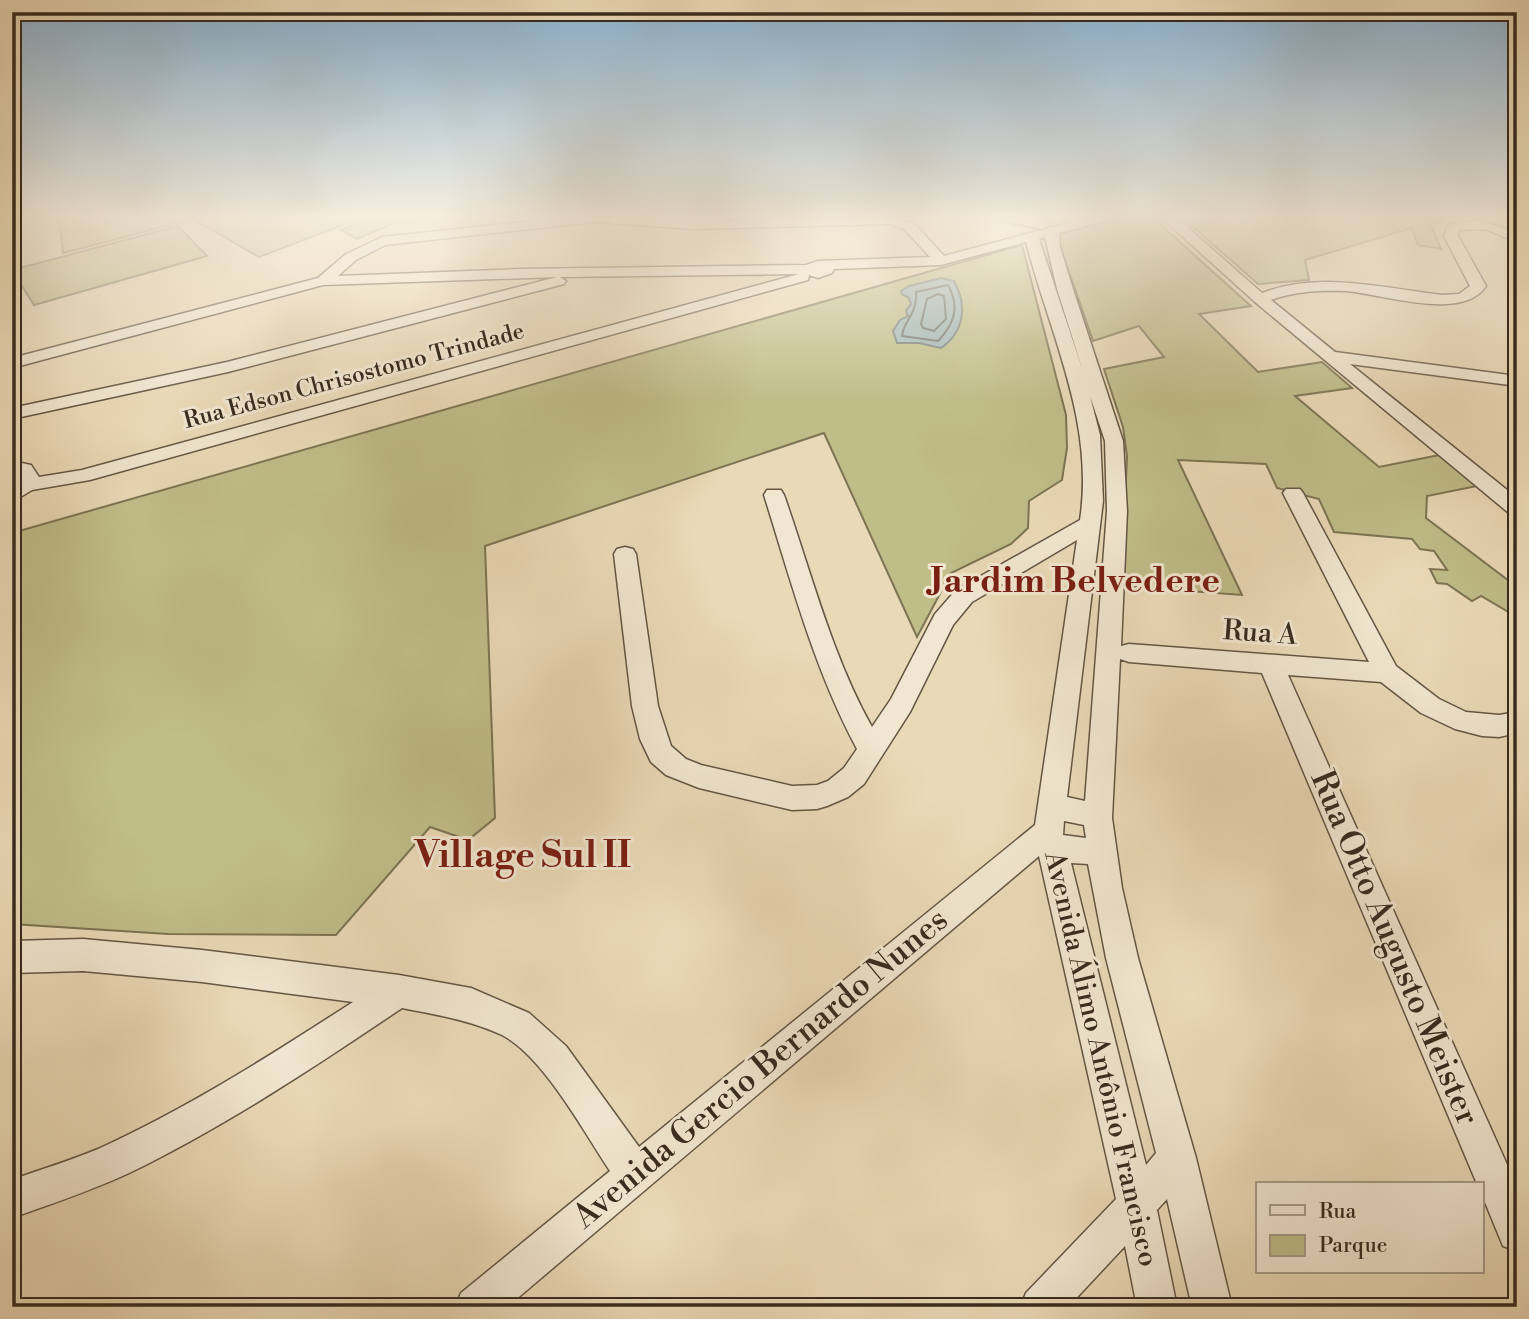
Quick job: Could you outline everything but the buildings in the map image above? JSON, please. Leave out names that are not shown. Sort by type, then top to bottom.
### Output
[{"type":"street","points":[[12,363],[323,281],[367,280]]},
{"type":"street","points":[[12,414],[228,367],[565,280]]},
{"type":"street","name":"Rua Edson Chrisostomo Trindade","points":[[19,491],[83,476],[783,280]]},
{"type":"street","name":"Avenida Álimo Antônio Francisco","points":[[1043,280],[1079,385],[1091,435],[1094,476],[1050,828],[1137,1205],[1157,1307]]},
{"type":"street","name":"Avenida Álimo Antônio Francisco","points":[[1062,280],[1107,412],[1116,460],[1117,511],[1098,818],[1100,849],[1122,957],[1177,1158],[1212,1307]]},
{"type":"street","points":[[1238,280],[1517,509]]},
{"type":"street","points":[[1260,299],[1293,287],[1318,285],[1461,300],[1474,293],[1478,286],[1475,280]]},
{"type":"street","points":[[1334,357],[1517,381]]},
{"type":"street","points":[[12,467],[24,469],[30,475],[19,491]]},
{"type":"street","points":[[1293,493],[1387,673],[1405,691],[1447,715],[1466,722],[1489,725],[1505,726],[1516,723]]},
{"type":"street","points":[[774,495],[824,647],[846,704],[872,751]]},
{"type":"street","points":[[625,554],[645,706],[653,739],[661,754],[676,767],[744,789],[792,798],[817,797],[838,789],[854,776],[872,751],[901,705],[943,620],[955,605],[964,596],[1089,524]]},
{"type":"street","name":"Rua A","points":[[1129,653],[1387,673]]},
{"type":"street","name":"Rua Otto Augusto Meister","points":[[1270,663],[1517,1232]]},
{"type":"street","points":[[1098,818],[1077,810],[1050,828],[1078,852],[1100,849]]},
{"type":"street","name":"Avenida Gercio Bernardo Nunes","points":[[475,1307],[1050,828]]},
{"type":"street","points":[[12,957],[83,955],[202,966],[399,991],[471,1005],[517,1025],[554,1058],[634,1173]]},
{"type":"street","points":[[12,1199],[111,1162],[188,1122],[264,1079],[399,991]]},
{"type":"street","points":[[1040,1307],[1137,1205],[1177,1158]]},
{"type":"green space","points":[[18,280],[124,280],[34,305]]},
{"type":"green space","points":[[901,280],[1031,280],[1066,415],[1067,448],[1062,480],[1029,501],[1028,528],[1011,544],[951,573],[917,637],[824,433],[485,546],[495,818],[468,840],[430,827],[336,935],[168,934],[12,924],[12,533]]},
{"type":"green space","points":[[1072,280],[1222,280],[1251,306],[1199,314],[1258,372],[1322,362],[1352,388],[1295,396],[1379,467],[1439,455],[1477,486],[1427,496],[1426,518],[1517,587],[1517,617],[1481,596],[1472,601],[1447,584],[1437,583],[1430,569],[1447,570],[1434,551],[1420,549],[1412,539],[1334,532],[1319,499],[1277,488],[1266,464],[1178,460],[1242,595],[1121,586],[1127,456],[1123,427],[1104,369],[1164,357],[1139,326],[1093,341]]},
{"type":"green space","points":[[1253,280],[1309,280],[1258,284]]},
{"type":"water","points":[[935,280],[954,281],[961,300],[961,318],[955,334],[941,348],[919,343],[897,343],[893,331],[900,320],[908,316],[906,311],[911,304],[901,291],[909,286]]},
{"type":"district","name":"Jardim Belvedere","points":[[1075,581]]},
{"type":"district","name":"Village Sul II","points":[[523,856]]}]
